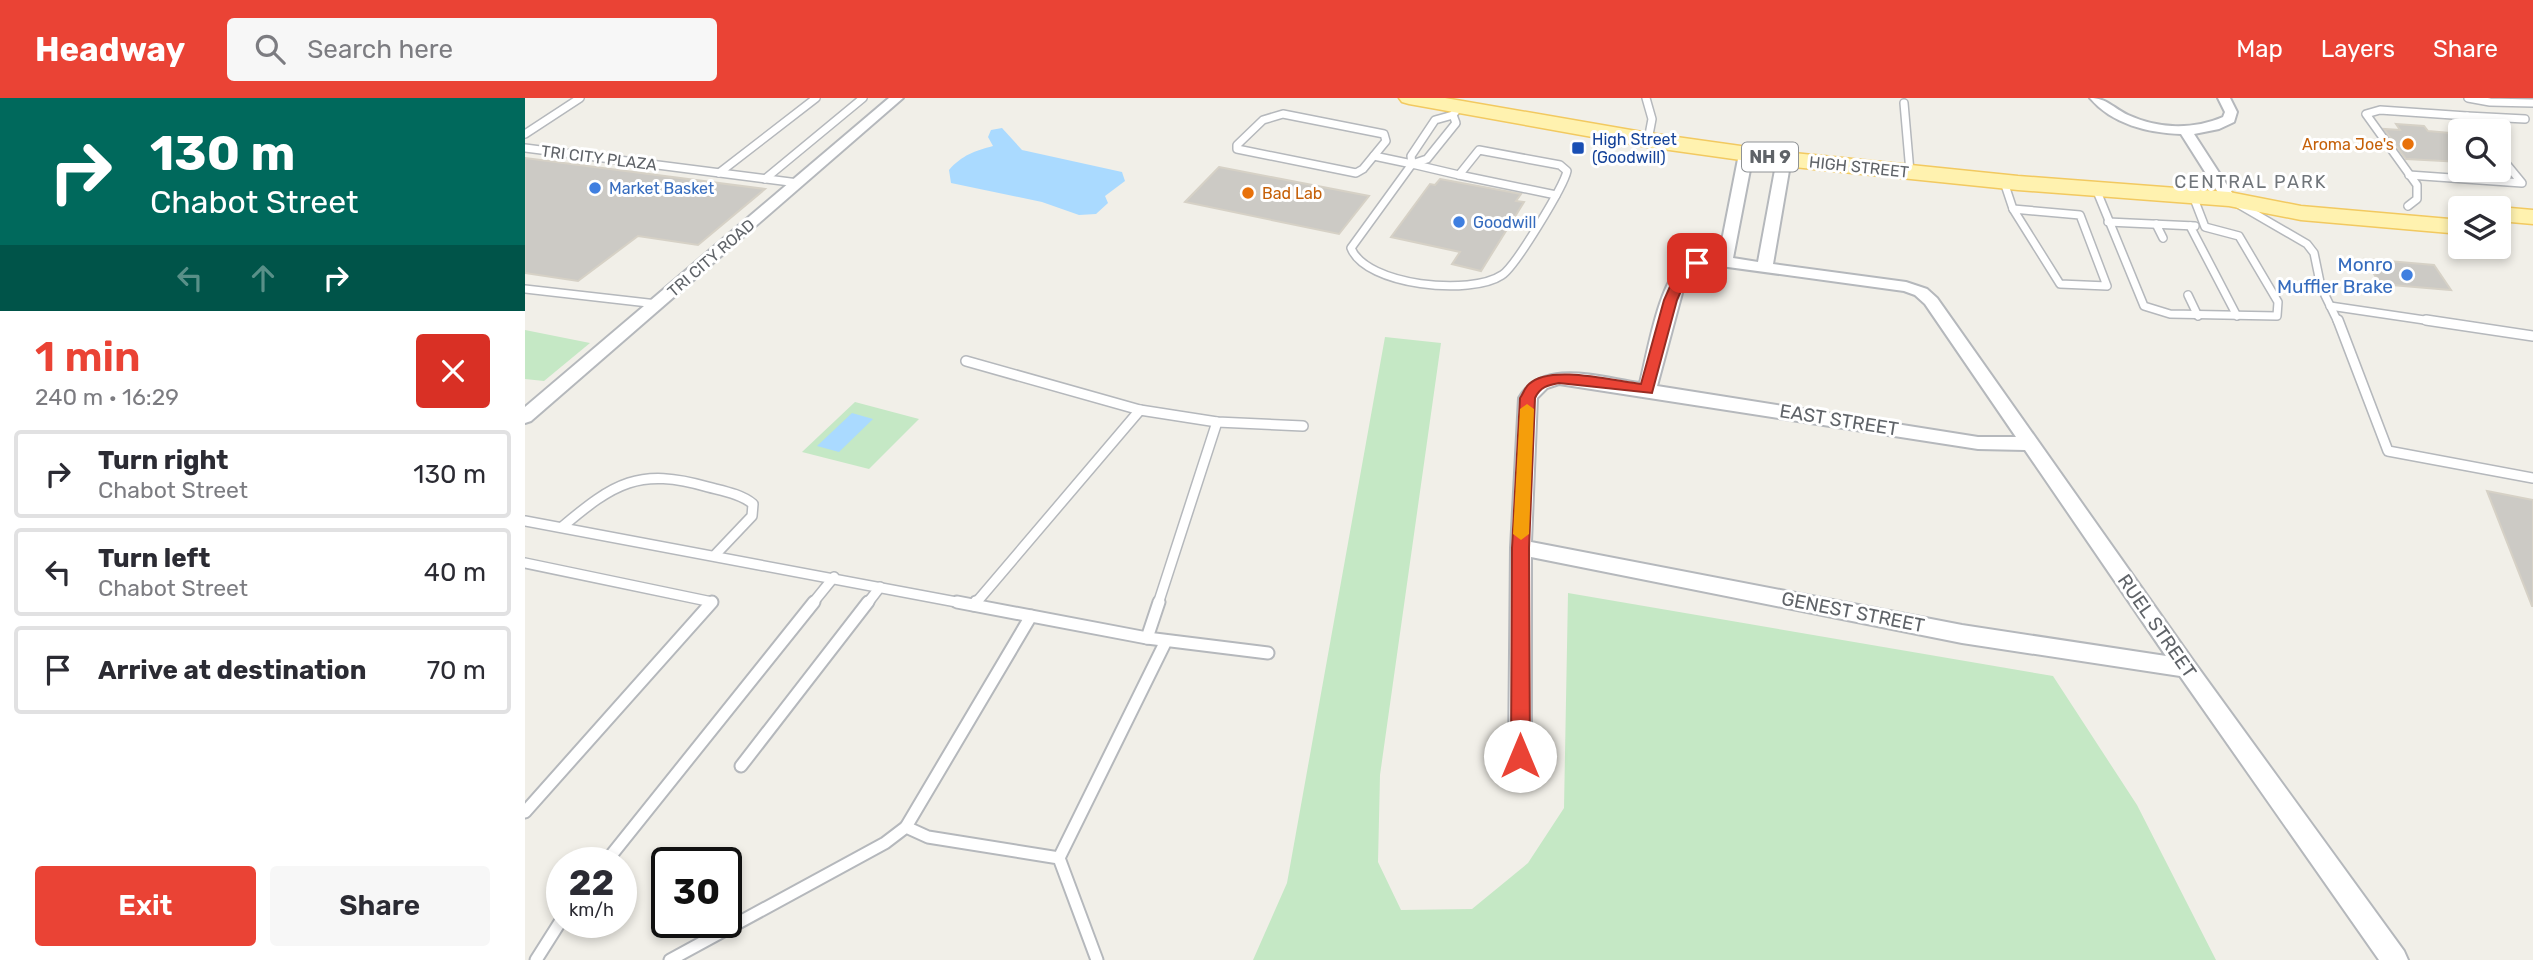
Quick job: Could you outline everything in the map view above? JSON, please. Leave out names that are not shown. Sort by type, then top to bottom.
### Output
[{"type":"main road","name":"HIGH STREET","points":[[1409,98],[1456,111],[1784,159],[2004,182],[2229,199],[2301,213],[2448,226]]},
{"type":"main road","name":"HIGH STREET","points":[[2229,199],[2260,194],[2448,209]]},
{"type":"main road","points":[[2511,215],[2533,217]]},
{"type":"main road","points":[[2511,231],[2533,233]]},
{"type":"street","name":"TRI CITY ROAD","points":[[525,417],[897,98]]},
{"type":"street","points":[[2096,98],[2110,111],[2123,118],[2186,132],[2229,119],[2231,112],[2224,98]]},
{"type":"street","points":[[2186,132],[2229,199]]},
{"type":"street","points":[[1725,262],[1746,154]]},
{"type":"street","points":[[1647,390],[1670,300],[1682,273],[1697,263],[1713,260],[1765,268],[1784,159]]},
{"type":"street","name":"RUEL STREET","points":[[1765,268],[1906,287],[1921,292],[1931,301],[2186,668],[2395,960]]},
{"type":"street","name":"EAST STREET","points":[[1521,548],[1528,398],[1533,388],[1545,380],[1559,379],[1647,390],[1978,443],[2031,444]]},
{"type":"street","points":[[1520,756],[1521,548]]},
{"type":"street","name":"GENEST STREET","points":[[1521,548],[1962,634],[2186,668]]},
{"type":"lane","points":[[525,134],[580,98]]},
{"type":"lane","points":[[719,173],[816,98]]},
{"type":"lane","points":[[765,179],[863,98]]},
{"type":"lane","points":[[1646,98],[1653,125],[1648,139]]},
{"type":"lane","points":[[2468,98],[2533,103]]},
{"type":"lane","points":[[1904,103],[1910,172]]},
{"type":"lane","points":[[2508,103],[2533,126]]},
{"type":"lane","points":[[2408,206],[2417,199],[2419,191],[2366,114],[2379,110],[2525,119]]},
{"type":"lane","points":[[1412,164],[1411,156],[1434,120],[1456,111],[1456,123],[1427,159],[1412,164],[1351,248],[1354,258],[1378,273],[1470,286],[1501,277],[1511,268],[1556,195],[1567,171],[1560,165],[1479,150],[1459,175]]},
{"type":"lane","points":[[1283,114],[1384,134],[1386,141],[1374,156],[1356,173],[1237,149],[1237,145],[1263,120],[1269,116],[1283,114]]},
{"type":"lane","name":"TRI CITY PLAZA","points":[[525,148],[798,183]]},
{"type":"lane","points":[[1374,156],[1556,195]]},
{"type":"lane","points":[[2508,182],[2522,183],[2511,170]]},
{"type":"lane","points":[[2409,175],[2448,178]]},
{"type":"lane","points":[[2004,182],[2013,209],[2060,284],[2107,286],[2080,215],[2013,209]]},
{"type":"lane","points":[[2096,189],[2108,222],[2144,306],[2170,314],[2277,316],[2278,302],[2239,236],[2205,227],[2108,222]]},
{"type":"lane","points":[[2193,196],[2205,227]]},
{"type":"lane","points":[[2229,199],[2307,244],[2314,253],[2321,287],[2346,337],[2388,451],[2533,478]]},
{"type":"lane","points":[[2156,224],[2163,238]]},
{"type":"lane","points":[[2190,226],[2237,316]]},
{"type":"lane","points":[[525,289],[657,304]]},
{"type":"lane","points":[[2188,295],[2198,316]]},
{"type":"lane","points":[[2330,306],[2533,336]]},
{"type":"lane","points":[[966,361],[1140,410],[1217,422],[1303,426]]},
{"type":"lane","points":[[974,605],[1140,410]]},
{"type":"lane","points":[[1147,638],[1217,422]]},
{"type":"lane","points":[[562,527],[592,500],[618,485],[646,478],[675,477],[747,499],[753,504],[752,516],[715,555]]},
{"type":"lane","points":[[525,521],[1166,642],[1268,653]]},
{"type":"lane","points":[[525,563],[712,602],[525,812]]},
{"type":"lane","points":[[618,847],[834,578]]},
{"type":"lane","points":[[741,766],[880,586]]},
{"type":"lane","points":[[670,960],[885,843],[906,827],[1031,617]]},
{"type":"lane","points":[[1097,960],[1059,858],[1166,642]]},
{"type":"lane","points":[[906,827],[928,837],[1059,858]]},
{"type":"lane","points":[[536,960],[550,938]]},
{"type":"green space","points":[[525,330],[590,343],[544,381],[525,379]]},
{"type":"green space","points":[[1385,337],[1441,343],[1380,775],[1378,862],[1401,910],[1472,909],[1528,863],[1564,808],[1568,593],[2053,676],[2137,805],[2216,960],[1253,960],[1287,883]]},
{"type":"green space","points":[[855,402],[919,419],[869,469],[802,452]]},
{"type":"water","points":[[1002,128],[1022,150],[1122,172],[1125,181],[1105,196],[1108,203],[1096,214],[1079,215],[1042,202],[951,183],[949,170],[969,154],[993,146],[988,137],[991,130]]},
{"type":"water","points":[[852,413],[873,419],[839,452],[817,446]]},
{"type":"building","points":[[2396,124],[2424,126],[2428,131],[2448,133],[2448,161],[2406,159],[2384,129],[2400,130]]},
{"type":"building","points":[[525,158],[765,189],[698,245],[638,236],[578,281],[525,273]]},
{"type":"building","points":[[1219,167],[1369,196],[1339,234],[1185,202]]},
{"type":"building","points":[[1440,179],[1521,194],[1516,201],[1524,202],[1481,271],[1452,264],[1460,252],[1391,237],[1430,184],[1435,185]]},
{"type":"building","name":"Monro Muffler Brake","points":[[2365,259],[2434,265],[2451,290],[2380,284]]},
{"type":"building","points":[[2487,491],[2533,500],[2533,606],[2532,606]]},
{"type":"slow traffic","points":[[1521,534],[1527,409]]},
{"type":"place","name":"Aroma Joe's","points":[[2408,144]]},
{"type":"place","name":"High Street (Goodwill)","points":[[1578,148]]},
{"type":"place","name":"Market Basket","points":[[595,188]]},
{"type":"place","name":"Bad Lab","points":[[1248,193]]},
{"type":"place","name":"Goodwill","points":[[1459,222]]},
{"type":"place","name":"Monro Muffler Brake","points":[[2407,275]]},
{"type":"district","name":"CENTRAL PARK","points":[[2251,182]]},
{"type":"route","points":[[1520,756],[1521,548],[1528,398],[1533,388],[1545,380],[1559,379],[1647,390],[1670,300],[1682,273],[1697,263]]}]
